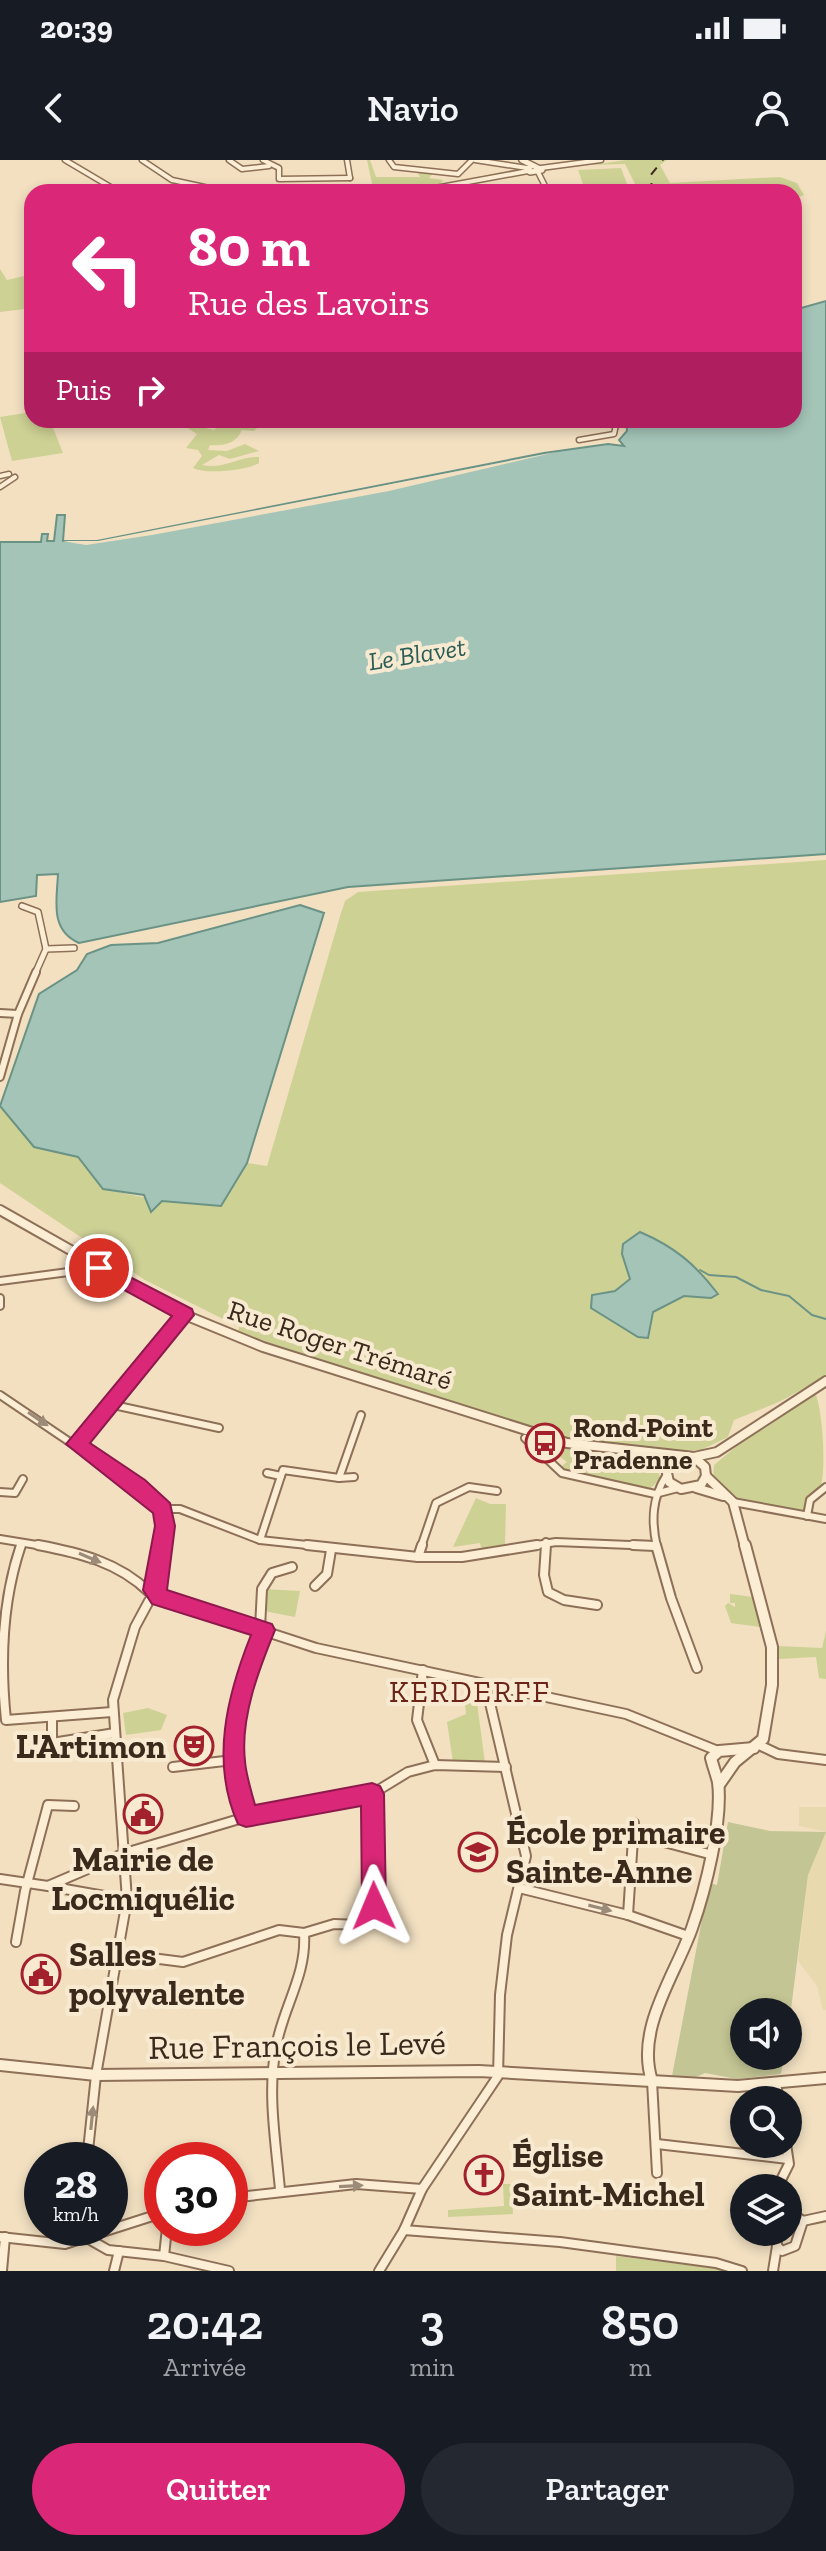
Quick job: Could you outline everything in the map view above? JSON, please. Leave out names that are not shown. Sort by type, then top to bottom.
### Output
[{"type":"street","points":[[65,160],[106,184]]},
{"type":"street","points":[[142,160],[172,180],[186,184]]},
{"type":"street","points":[[229,160],[237,168],[279,168],[279,179],[350,178]]},
{"type":"street","points":[[263,160],[269,166]]},
{"type":"street","points":[[347,160],[351,184]]},
{"type":"street","points":[[389,160],[394,167],[458,174],[473,160],[540,170],[565,162],[601,160]]},
{"type":"street","points":[[522,160],[528,169]]},
{"type":"street","points":[[460,184],[528,169]]},
{"type":"street","points":[[540,170],[545,184]]},
{"type":"street","points":[[579,440],[614,434],[615,428]]},
{"type":"street","points":[[0,476],[12,475],[0,487]]},
{"type":"street","points":[[0,1077],[18,1014],[46,949],[38,912],[22,906]]},
{"type":"street","points":[[46,949],[74,948]]},
{"type":"street","points":[[0,1013],[18,1014]]},
{"type":"street","name":"Rue Roger Trémaré","points":[[0,1210],[185,1315],[263,1347],[478,1412],[548,1438],[596,1449],[679,1457]]},
{"type":"street","points":[[0,1281],[99,1268]]},
{"type":"street","points":[[0,1298],[0,1306]]},
{"type":"street","points":[[76,1444],[185,1315]]},
{"type":"street","points":[[697,1668],[655,1546],[655,1494],[658,1483],[679,1457],[717,1452],[826,1381]]},
{"type":"street","points":[[0,1395],[138,1486],[162,1509],[165,1526],[150,1595],[134,1631],[112,1712],[127,1900],[120,1954],[96,2075],[89,2142]]},
{"type":"street","points":[[109,1404],[219,1428]]},
{"type":"street","points":[[339,1478],[361,1415]]},
{"type":"street","points":[[525,1438],[562,1473],[655,1494],[678,1488],[696,1488],[728,1499],[826,1519]]},
{"type":"street","points":[[643,1452],[666,1472],[678,1488]]},
{"type":"street","points":[[696,1488],[717,1452]]},
{"type":"street","points":[[694,1457],[728,1499],[772,1647],[769,1715],[757,1746],[735,1762],[719,1785]]},
{"type":"street","points":[[260,1540],[283,1470],[339,1478],[354,1477]]},
{"type":"street","points":[[267,1473],[281,1476]]},
{"type":"street","points":[[0,1492],[15,1493],[23,1479]]},
{"type":"street","points":[[418,1557],[436,1503],[469,1487],[497,1491]]},
{"type":"street","points":[[807,1516],[810,1500],[826,1487]]},
{"type":"street","points":[[162,1509],[180,1509],[260,1540],[418,1557],[470,1556],[546,1542],[655,1546]]},
{"type":"street","points":[[0,1539],[72,1550],[115,1570],[150,1595],[316,1648],[626,1714],[667,1728],[718,1757],[735,1762]]},
{"type":"street","points":[[546,1542],[543,1586],[547,1594],[555,1600],[597,1605]]},
{"type":"street","points":[[22,1543],[3,1620],[3,1720],[112,1712]]},
{"type":"street","points":[[315,1586],[327,1574],[331,1550]]},
{"type":"street","points":[[246,1817],[233,1760],[235,1727],[262,1629],[262,1589],[272,1573],[292,1567]]},
{"type":"street","points":[[423,1670],[417,1720],[435,1765]]},
{"type":"street","points":[[379,2271],[404,2230],[422,2189],[498,2072],[500,1995],[507,1935],[526,1856],[486,1686]]},
{"type":"street","points":[[52,1717],[52,1743],[115,1733]]},
{"type":"street","points":[[718,1757],[757,1746],[778,1754],[826,1760]]},
{"type":"street","points":[[718,1757],[728,1772]]},
{"type":"street","points":[[657,2173],[652,2081],[648,2074],[653,2028],[664,1989],[689,1936],[709,1854],[719,1785],[718,1757]]},
{"type":"street","points":[[173,1767],[189,1768],[233,1760]]},
{"type":"street","points":[[50,1888],[125,1853],[246,1817],[372,1794],[408,1772],[435,1765],[506,1767]]},
{"type":"street","points":[[120,1954],[183,1962],[279,1930],[304,1933],[334,1924],[361,1925],[374,1914],[372,1794]]},
{"type":"street","points":[[16,1942],[48,1805],[74,1806]]},
{"type":"street","points":[[628,1915],[634,1823]]},
{"type":"street","points":[[634,1834],[709,1854]]},
{"type":"street","points":[[0,1879],[127,1900]]},
{"type":"street","points":[[519,1888],[628,1915],[689,1936]]},
{"type":"street","points":[[280,2190],[273,2075],[279,2028],[305,1969],[304,1933]]},
{"type":"street","name":"Rue François le Levé","points":[[0,2065],[96,2075],[498,2072],[738,2086],[826,2078]]},
{"type":"street","points":[[657,2144],[697,2145],[730,2154],[788,2159],[782,2174]]},
{"type":"street","points":[[248,2195],[280,2190],[389,2184],[422,2189]]},
{"type":"street","points":[[802,2224],[803,2221],[826,2216]]},
{"type":"street","points":[[404,2230],[514,2235],[716,2263],[742,2271]]},
{"type":"street","points":[[2,2271],[2,2237],[24,2239]]},
{"type":"street","points":[[103,2246],[108,2250],[164,2256],[229,2271]]},
{"type":"street","points":[[164,2256],[165,2246]]},
{"type":"street","points":[[777,2246],[782,2251],[795,2246]]},
{"type":"street","points":[[773,2271],[777,2246]]},
{"type":"street","points":[[114,2271],[119,2251]]},
{"type":"shaded area","points":[[799,1807],[826,1807],[826,1832],[799,1826]]},
{"type":"shaded area","points":[[826,1832],[826,2010],[823,2010],[817,1986],[798,1961],[808,1875]]},
{"type":"green space","points":[[367,160],[370,160],[376,177],[420,177],[416,170],[434,172],[429,178],[443,180],[441,184],[372,184]]},
{"type":"green space","points":[[626,160],[667,160],[660,165],[670,183],[780,177],[798,184],[635,184],[625,164],[591,165]]},
{"type":"green space","points":[[621,168],[627,184],[583,184],[578,170]]},
{"type":"green space","points":[[516,169],[521,171],[454,184],[445,184]]},
{"type":"green space","points":[[0,269],[7,280],[24,276],[24,309],[0,312]]},
{"type":"green space","points":[[24,413],[24,428],[53,428],[63,453],[12,461],[0,417]]},
{"type":"green space","points":[[188,428],[257,428],[254,431],[242,430],[229,443],[210,445],[208,450],[227,451],[245,444],[259,451],[230,459],[219,455],[202,465],[217,466],[259,457],[259,463],[227,471],[193,468],[202,456],[198,450],[186,448],[197,434]]},
{"type":"green space","points":[[826,860],[826,1376],[779,1402],[734,1420],[728,1437],[701,1450],[682,1451],[569,1439],[238,1333],[239,1327],[145,1280],[0,1183],[0,1106],[34,1147],[78,1157],[103,1189],[162,1201],[221,1206],[247,1163],[267,1166],[341,913],[345,901],[358,892]]},
{"type":"green space","points":[[815,1392],[822,1425],[823,1477],[821,1485],[806,1497],[804,1512],[733,1498],[713,1478],[714,1465],[749,1436]]},
{"type":"green space","points":[[538,1440],[548,1446],[549,1443],[647,1459],[657,1464],[660,1479],[648,1491],[558,1469],[567,1462],[556,1454],[548,1459],[534,1446]]},
{"type":"green space","points":[[476,1498],[490,1504],[506,1504],[505,1545],[482,1550],[480,1543],[453,1547]]},
{"type":"green space","points":[[264,1589],[300,1591],[295,1617],[264,1611]]},
{"type":"green space","points":[[730,1594],[753,1597],[760,1627],[731,1623],[725,1606],[728,1603],[735,1607],[735,1603],[730,1603]]},
{"type":"green space","points":[[826,1631],[826,1679],[819,1678],[816,1657],[779,1659],[778,1646],[822,1648]]},
{"type":"green space","points":[[465,1703],[477,1703],[485,1763],[453,1762],[447,1722],[466,1714]]},
{"type":"green space","points":[[148,1708],[167,1715],[161,1730],[126,1735],[123,1713]]},
{"type":"green space","points":[[728,1822],[770,1831],[826,1832],[808,1875],[792,1998],[730,1998],[730,2070],[782,2070],[781,2074],[737,2079],[705,2073],[696,2077],[672,2076],[709,1883],[717,1885]]},
{"type":"green space","points":[[503,2184],[511,2184],[513,2214],[448,2217],[448,2210],[504,2206]]},
{"type":"green space","points":[[616,2256],[736,2271],[616,2271]]},
{"type":"water","name":"Le Blavet","points":[[826,301],[826,854],[348,887],[79,943],[69,937],[59,922],[56,903],[58,874],[37,875],[36,896],[0,902],[0,542],[41,542],[42,534],[48,534],[47,541],[54,541],[57,515],[65,515],[63,541],[97,541],[544,453],[608,444],[624,446],[619,440],[627,428],[802,428],[802,308]]},
{"type":"water","points":[[300,905],[324,913],[247,1163],[221,1206],[162,1201],[151,1212],[144,1195],[103,1189],[78,1157],[34,1147],[0,1106],[39,994],[77,970],[87,954],[111,945],[158,943]]},
{"type":"water","points":[[640,1232],[684,1257],[718,1294],[711,1298],[684,1296],[653,1312],[648,1338],[638,1337],[591,1308],[592,1295],[615,1291],[630,1279],[622,1254],[623,1244]]},
{"type":"pier","points":[[556,452],[389,491],[152,535],[86,545],[62,541],[98,541]]},
{"type":"waterway","points":[[700,1270],[709,1275],[736,1277],[761,1290],[789,1296],[812,1315],[826,1319]]},
{"type":"railway","points":[[652,184],[650,176],[663,160]]},
{"type":"place","name":"Rond-Point Pradenne","points":[[545,1443]]},
{"type":"place","name":"L'Artimon","points":[[194,1746]]},
{"type":"place","name":"Mairie de Locmiquélic","points":[[143,1814]]},
{"type":"place","name":"École primaire Sainte-Anne","points":[[478,1852]]},
{"type":"place","name":"Salles polyvalente","points":[[41,1974]]},
{"type":"place","name":"Église Saint-Michel","points":[[484,2175]]},
{"type":"district","name":"KERDERFF","points":[[470,1692]]},
{"type":"route","points":[[99,1268],[185,1315],[76,1444],[138,1486],[162,1509],[165,1526],[153,1590],[159,1592],[160,1597],[264,1630],[255,1649],[235,1727],[233,1760],[246,1817],[372,1794],[374,1906]]}]
